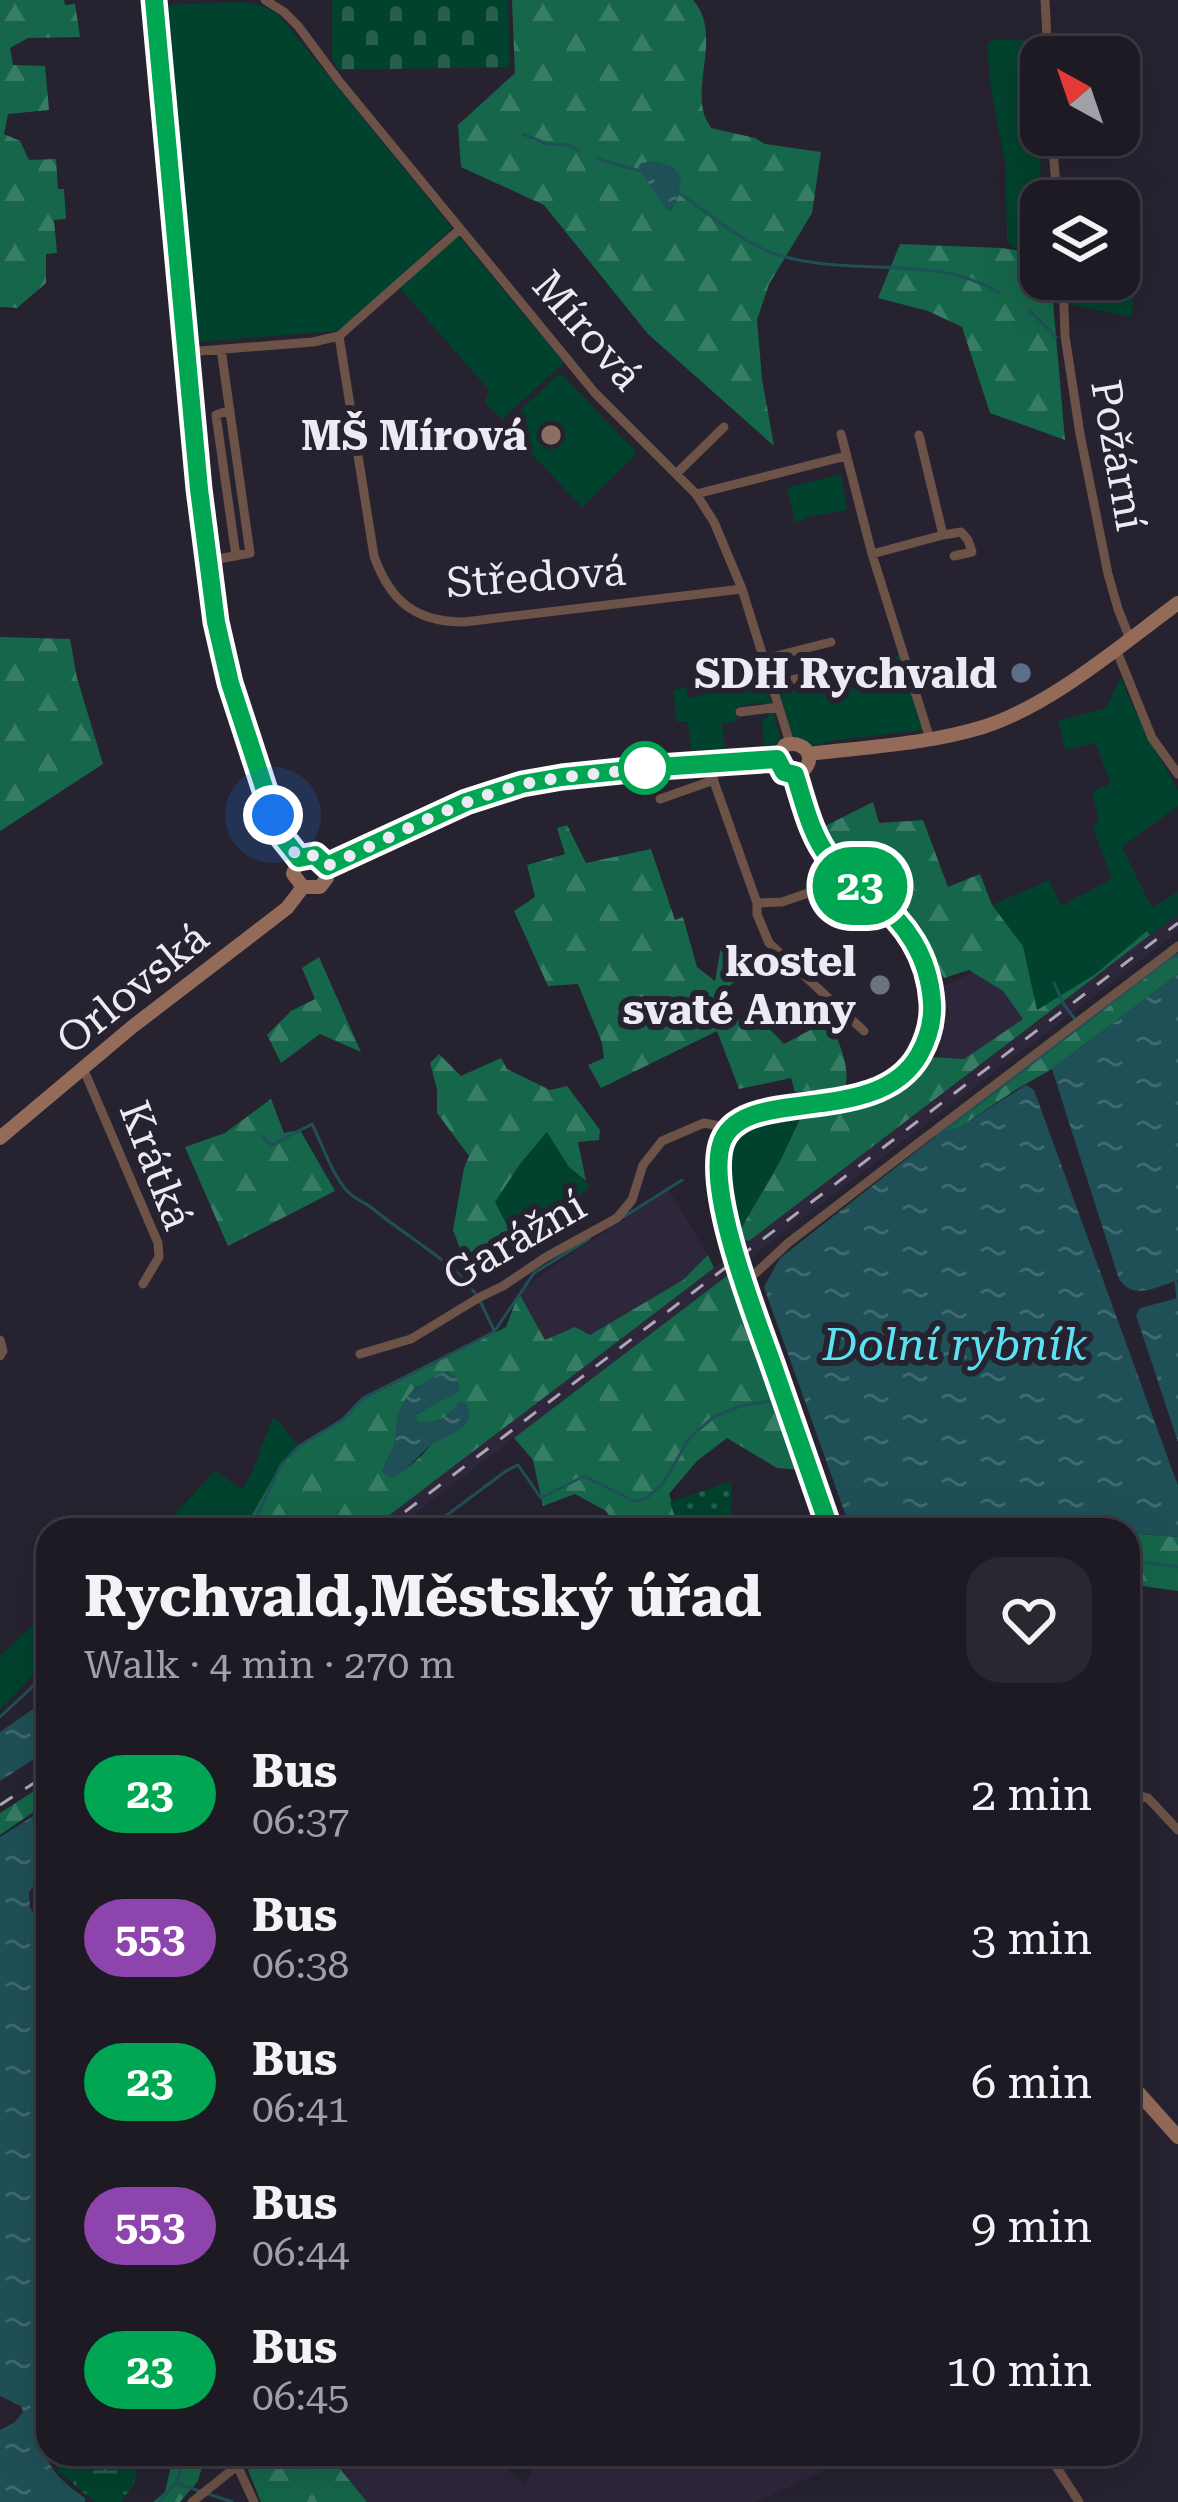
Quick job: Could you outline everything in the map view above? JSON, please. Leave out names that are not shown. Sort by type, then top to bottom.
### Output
[{"type":"main road","points":[[156,0],[216,622],[273,815],[299,858]]},
{"type":"main road","points":[[809,754],[982,728],[1022,711],[1178,603]]},
{"type":"main road","points":[[777,759],[790,743],[800,744],[809,754]]},
{"type":"main road","points":[[777,759],[784,772],[795,775],[807,768],[809,754]]},
{"type":"main road","points":[[327,866],[466,802],[522,784],[707,762],[777,759]]},
{"type":"main road","points":[[795,775],[830,860],[908,931],[921,955],[932,1003],[923,1047],[901,1077],[874,1093],[747,1117],[731,1128],[720,1149],[730,1233],[743,1280],[826,1518]]},
{"type":"main road","points":[[315,855],[327,866],[327,878],[320,886],[302,887],[292,874],[299,858],[315,855]]},
{"type":"main road","name":"Orlovská","points":[[0,1138],[132,1027],[287,908],[302,887]]},
{"type":"main road","points":[[1140,2094],[1178,2137]]},
{"type":"street","name":"Mírová","points":[[265,0],[298,26],[595,393],[696,494],[742,589],[790,743]]},
{"type":"street","points":[[1046,0],[1047,36]]},
{"type":"street","points":[[188,352],[339,336],[460,229]]},
{"type":"street","name":"Požární","points":[[1064,300],[1082,446],[1108,574],[1130,639]]},
{"type":"street","name":"Středová","points":[[339,336],[374,556],[382,580],[412,610],[443,622],[464,622],[742,589]]},
{"type":"street","points":[[208,561],[250,553],[221,349]]},
{"type":"street","points":[[676,474],[724,428]]},
{"type":"street","points":[[841,434],[872,554],[930,739]]},
{"type":"street","points":[[919,435],[943,535]]},
{"type":"street","points":[[696,494],[846,456]]},
{"type":"street","points":[[872,554],[961,532],[972,552]]},
{"type":"street","points":[[954,556],[986,549]]},
{"type":"street","points":[[764,659],[831,642]]},
{"type":"street","points":[[1116,649],[1152,738],[1178,774]]},
{"type":"street","points":[[725,688],[838,668]]},
{"type":"street","points":[[740,712],[779,707]]},
{"type":"street","points":[[707,762],[769,943],[864,1031]]},
{"type":"street","points":[[660,800],[714,780]]},
{"type":"street","points":[[757,903],[782,902],[850,878]]},
{"type":"street","points":[[743,1280],[1178,946]]},
{"type":"street","name":"Krátká","points":[[83,1068],[158,1244],[159,1257],[143,1284]]},
{"type":"street","name":"Garážní","points":[[360,1354],[411,1339],[617,1218],[632,1200],[643,1166],[662,1141],[704,1123],[731,1128]]},
{"type":"street","points":[[0,1340],[0,1356]]},
{"type":"street","points":[[1140,1796],[1148,1798],[1178,1830]]},
{"type":"street","points":[[192,2502],[237,2466]]},
{"type":"street","points":[[238,2466],[254,2502]]},
{"type":"street","points":[[1056,2466],[1078,2502]]},
{"type":"shaded area","points":[[1178,914],[1178,932],[409,1518],[386,1518]]},
{"type":"shaded area","points":[[974,972],[1003,991],[1023,1019],[964,1059],[940,1057],[941,1022],[949,1018],[948,1008],[940,1006],[937,989]]},
{"type":"shaded area","points":[[669,1190],[708,1255],[683,1280],[590,1336],[575,1327],[545,1340],[519,1293]]},
{"type":"shaded area","points":[[338,2466],[504,2466],[525,2485],[535,2466],[836,2466],[756,2502],[367,2502]]},
{"type":"green space","points":[[0,0],[75,4],[80,37],[28,38],[10,48],[13,65],[45,66],[49,110],[8,114],[4,134],[20,141],[29,160],[56,159],[66,219],[54,220],[57,253],[46,254],[46,283],[17,308],[0,307]]},
{"type":"green space","points":[[332,0],[508,0],[510,67],[338,70],[332,59]]},
{"type":"green space","points":[[512,0],[693,0],[705,25],[702,96],[711,128],[765,144],[821,152],[812,213],[769,284],[757,320],[774,446],[648,334],[544,205],[461,167],[458,125],[515,73]]},
{"type":"green space","points":[[244,2],[279,15],[452,228],[337,331],[197,342],[166,5]]},
{"type":"green space","points":[[1020,39],[1020,156],[1041,156],[1041,180],[1020,180],[1020,249],[1013,248],[1007,239],[1005,162],[987,45],[992,40]]},
{"type":"green space","points":[[458,235],[564,363],[502,419],[485,403],[489,390],[400,288]]},
{"type":"green space","points":[[900,244],[1020,251],[1020,300],[1053,300],[1065,440],[990,413],[962,327],[928,311],[878,298]]},
{"type":"green space","points":[[1070,300],[1133,300],[1132,317],[1071,305]]},
{"type":"green space","points":[[560,373],[637,453],[582,507],[504,425]]},
{"type":"green space","points":[[841,474],[847,510],[795,522],[787,488]]},
{"type":"green space","points":[[0,637],[70,639],[103,764],[0,831]]},
{"type":"green space","points":[[901,655],[923,730],[812,747],[793,737],[780,694],[840,679],[838,668]]},
{"type":"green space","points":[[1121,677],[1178,791],[1178,806],[1122,847],[1152,908],[1178,892],[1178,914],[1037,1011],[1023,946],[992,905],[1049,880],[1061,906],[1112,879],[1093,828],[1099,821],[1092,792],[1111,783],[1095,743],[1065,750],[1058,721],[1106,708]]},
{"type":"green space","points":[[764,679],[778,742],[764,749],[762,719],[768,717],[764,702],[736,707],[737,721],[722,724],[725,749],[691,750],[688,721],[677,722],[673,690],[686,687],[689,698]]},
{"type":"green space","points":[[873,802],[879,823],[923,820],[948,887],[980,874],[992,905],[1023,946],[1037,1010],[1094,975],[1147,931],[1150,935],[749,1241],[744,1240],[739,1232],[802,1115],[890,1097],[923,1071],[930,1057],[964,1059],[1023,1019],[1003,991],[969,970],[944,978],[913,922],[844,858],[823,827]]},
{"type":"green space","points":[[567,825],[586,863],[651,849],[675,920],[683,917],[697,967],[715,981],[722,941],[735,947],[749,967],[712,1003],[723,1026],[754,1013],[784,1044],[829,1020],[845,1062],[845,1088],[795,1092],[791,1078],[739,1089],[717,1031],[601,1088],[588,1065],[604,1058],[602,1043],[578,984],[548,986],[514,911],[535,897],[527,865],[565,854],[557,828]]},
{"type":"green space","points":[[1178,955],[1178,974],[1052,1069],[960,1127],[936,1136],[1168,959]]},
{"type":"green space","points":[[319,957],[361,1052],[320,1034],[281,1063],[267,1035],[291,1011],[315,999],[302,968]]},
{"type":"green space","points":[[439,1054],[461,1076],[501,1058],[507,1069],[550,1090],[567,1086],[600,1130],[599,1140],[578,1142],[586,1181],[569,1167],[547,1132],[495,1202],[511,1233],[463,1256],[453,1230],[469,1156],[437,1113],[430,1063]]},
{"type":"green space","points":[[271,1099],[284,1133],[300,1130],[335,1191],[228,1246],[185,1147],[225,1133]]},
{"type":"green space","points":[[802,1115],[739,1232],[728,1161],[736,1136],[756,1124]]},
{"type":"green space","points":[[548,1131],[569,1167],[590,1186],[547,1228],[516,1243],[494,1202]]},
{"type":"green space","points":[[708,1255],[714,1268],[386,1518],[250,1518],[280,1466],[299,1446],[364,1399],[506,1327],[519,1293],[545,1340],[575,1327],[590,1335],[683,1280]],"holes":[[[417,1386],[429,1407],[416,1415],[416,1421],[430,1423],[460,1402],[423,1454],[393,1477],[383,1472],[403,1407]]]},
{"type":"green space","points":[[732,1272],[801,1470],[777,1468],[727,1438],[697,1461],[669,1494],[676,1517],[611,1518],[575,1494],[543,1506],[533,1460],[514,1438]]},
{"type":"green space","points":[[272,1419],[276,1419],[299,1446],[280,1466],[250,1518],[171,1518],[215,1471],[242,1489]]},
{"type":"green space","points":[[732,1481],[731,1518],[674,1518],[670,1502]]},
{"type":"green space","points":[[1140,1534],[1178,1537],[1178,1591],[1140,1586]]},
{"type":"green space","points":[[36,1622],[36,1669],[0,1709],[0,1656]]},
{"type":"green space","points":[[36,1790],[36,1810],[0,1835],[0,1813]]},
{"type":"green space","points":[[57,2466],[138,2466],[134,2484],[121,2502],[95,2502]]},
{"type":"green space","points":[[171,2466],[202,2466],[198,2481],[180,2502],[153,2502],[165,2492]]},
{"type":"green space","points":[[253,2466],[301,2466],[304,2470],[338,2466],[367,2502],[261,2502],[248,2470]]},
{"type":"water","points":[[655,161],[672,166],[681,177],[672,211],[638,168]]},
{"type":"water","points":[[1178,974],[1178,1280],[1138,1291],[1119,1279],[1052,1069]]},
{"type":"water","name":"Dolní rybník","points":[[1026,1085],[1034,1090],[1178,1486],[1178,1537],[1140,1534],[1140,1518],[847,1518],[764,1287],[780,1258],[936,1136],[960,1127]]},
{"type":"water","points":[[1178,1298],[1178,1442],[1136,1315],[1140,1308]]},
{"type":"water","points":[[448,1371],[456,1376],[460,1391],[417,1414],[416,1421],[441,1419],[459,1401],[466,1402],[467,1422],[393,1478],[383,1473],[407,1397]]},
{"type":"water","points":[[36,1707],[36,1758],[0,1781],[0,1732]]},
{"type":"water","points":[[36,1814],[36,1887],[29,1892],[36,1916],[36,2466],[51,2466],[85,2502],[0,2502],[0,2430],[23,2412],[21,2406],[0,2396],[0,1837]]},
{"type":"waterway","points":[[523,134],[578,150]]},
{"type":"waterway","points":[[598,159],[640,171]]},
{"type":"waterway","points":[[679,193],[742,237],[782,256],[948,273],[1000,293]]},
{"type":"waterway","points":[[1029,310],[1056,337]]},
{"type":"waterway","points":[[937,1136],[1178,955]]},
{"type":"waterway","points":[[1054,983],[1074,1018]]},
{"type":"waterway","points":[[262,1136],[272,1145],[312,1124],[348,1192],[440,1258],[475,1293]]},
{"type":"waterway","points":[[622,1218],[682,1180]]},
{"type":"waterway","points":[[256,1518],[281,1465],[299,1446],[342,1420],[363,1398],[494,1332],[534,1273],[589,1239]]},
{"type":"waterway","points":[[1176,1282],[1178,1298]]},
{"type":"waterway","points":[[480,1301],[494,1330]]},
{"type":"waterway","points":[[443,1518],[518,1465],[541,1498],[584,1476],[634,1501],[645,1499],[662,1485],[690,1437],[715,1416],[777,1400]]},
{"type":"waterway","points":[[1140,1562],[1178,1567]]},
{"type":"waterway","points":[[0,1717],[36,1684]]},
{"type":"waterway","points":[[159,2502],[176,2483],[182,2466]]},
{"type":"waterway","points":[[176,2483],[232,2502]]},
{"type":"railway","points":[[397,1518],[1178,923]]},
{"type":"railway","points":[[0,1805],[36,1782]]},
{"type":"bus line","name":"23","points":[[154,0],[199,489],[216,622],[249,745],[273,815],[292,850],[299,858],[320,857],[327,866],[466,802],[522,784],[707,762],[777,759],[784,772],[795,775],[812,827],[830,860],[894,915],[921,955],[932,1013],[923,1047],[908,1070],[893,1083],[863,1096],[747,1117],[731,1128],[720,1149],[722,1190],[736,1260],[826,1518]]},
{"type":"place","name":"MŠ Mírová","points":[[551,435]]},
{"type":"place","name":"SDH Rychvald","points":[[1021,673]]},
{"type":"place","name":"kostel svaté Anny","points":[[880,985]]},
{"type":"route","points":[[273,815],[299,858],[315,855],[327,866],[466,802],[522,784],[645,768]]}]
